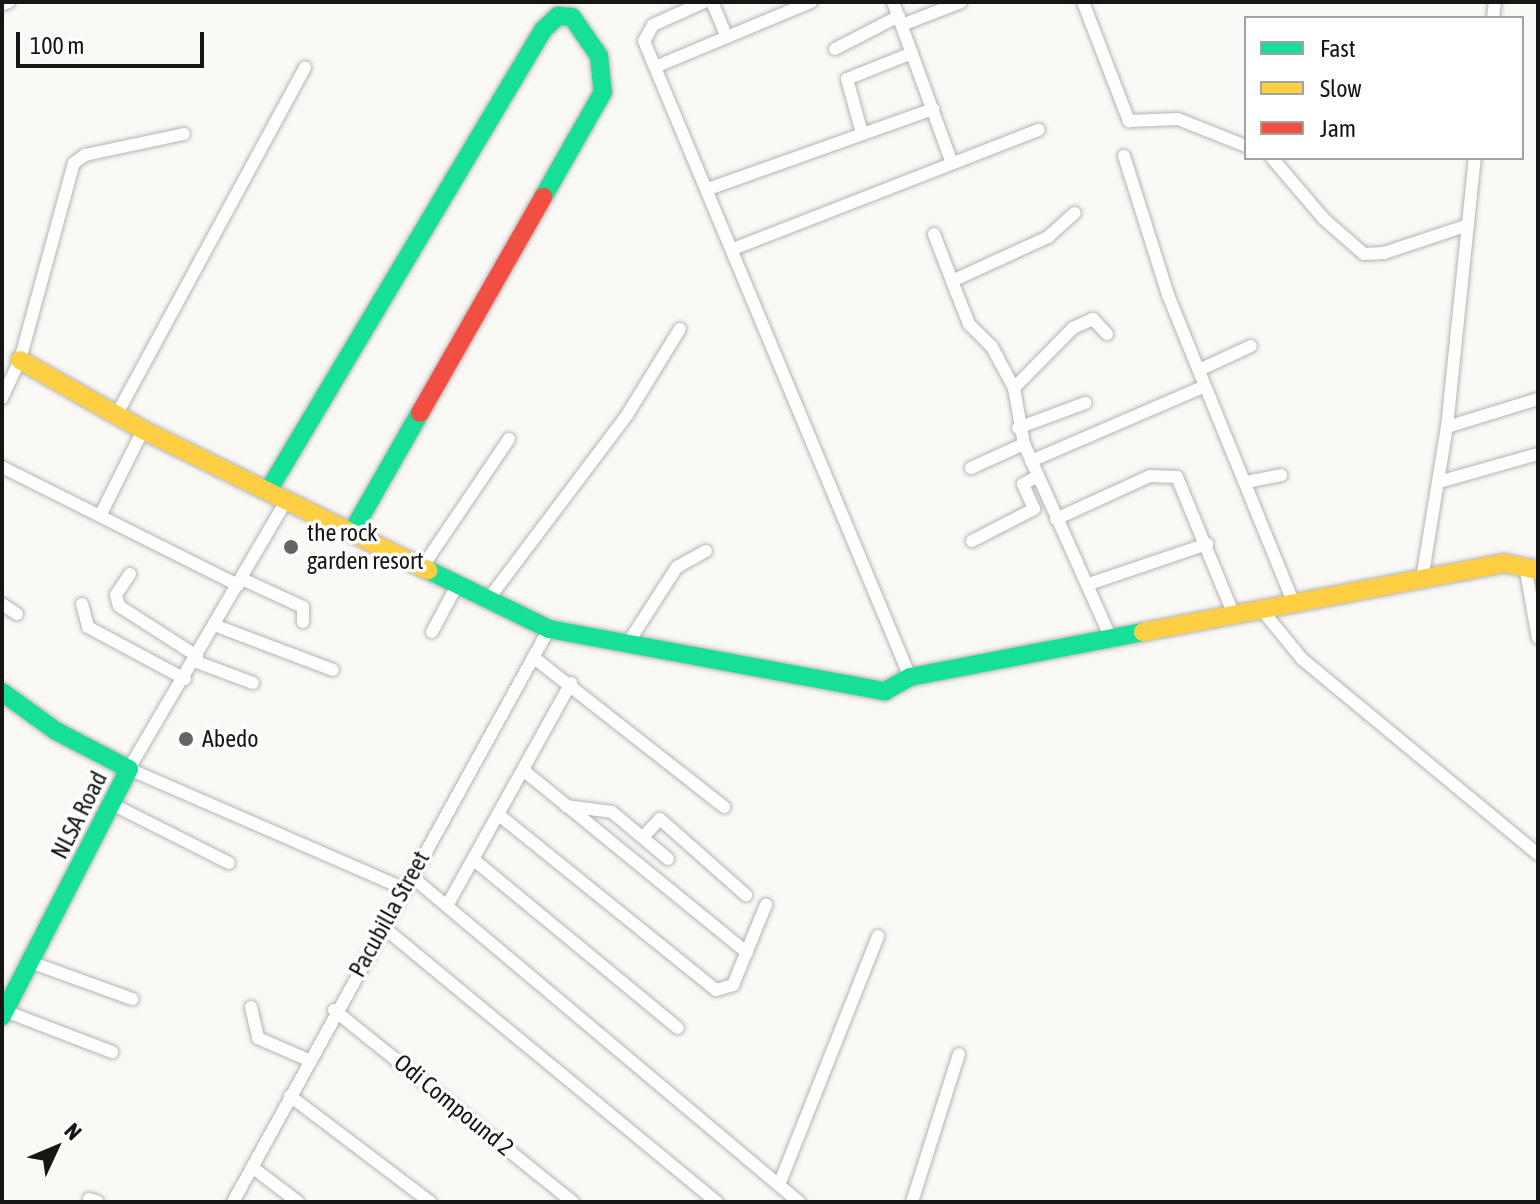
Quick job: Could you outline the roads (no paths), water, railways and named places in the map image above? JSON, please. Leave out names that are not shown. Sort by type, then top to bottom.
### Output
[{"type":"street","points":[[2,4],[9,2]]},
{"type":"street","points":[[704,2],[645,33],[655,67],[711,188],[733,249],[910,677]]},
{"type":"street","points":[[712,2],[727,37]]},
{"type":"street","points":[[655,67],[811,2]]},
{"type":"street","points":[[893,2],[952,163]]},
{"type":"street","points":[[835,49],[901,20],[961,2]]},
{"type":"street","points":[[1083,2],[1129,121],[1178,119],[1244,145]]},
{"type":"street","points":[[268,491],[543,30],[558,16],[572,17],[599,56],[603,92],[352,532]]},
{"type":"street","points":[[862,133],[847,79],[912,53]]},
{"type":"street","points":[[118,412],[305,67]]},
{"type":"street","points":[[711,188],[933,109]]},
{"type":"street","points":[[733,249],[1039,130]]},
{"type":"street","points":[[2,398],[20,360],[74,163],[85,155],[184,134]]},
{"type":"street","points":[[1124,156],[1140,218],[1294,604]]},
{"type":"street","points":[[1274,160],[1324,219],[1364,254],[1384,253],[1468,225]]},
{"type":"street","points":[[1422,579],[1447,427],[1475,160]]},
{"type":"street","points":[[952,281],[1048,237],[1075,213]]},
{"type":"street","points":[[934,234],[969,324],[992,347],[1014,388],[1018,428],[1024,444],[1112,641]]},
{"type":"street","points":[[1014,388],[1073,328],[1093,319],[1107,334]]},
{"type":"street","points":[[487,601],[627,415],[680,329]]},
{"type":"street","points":[[1199,370],[1251,346]]},
{"type":"street","points":[[20,360],[118,412],[143,430],[352,532],[456,587],[549,629],[885,691],[910,677],[1112,641],[1504,563],[1532,568],[1538,638]]},
{"type":"street","points":[[1031,461],[1205,386]]},
{"type":"street","points":[[1447,427],[1538,399]]},
{"type":"street","points":[[1018,428],[1085,403]]},
{"type":"street","points":[[101,514],[143,430]]},
{"type":"street","points":[[421,569],[509,439]]},
{"type":"street","points":[[971,468],[1024,444]]},
{"type":"street","points":[[1439,482],[1538,454]]},
{"type":"street","points":[[2,467],[240,582],[303,607],[303,622]]},
{"type":"street","points":[[1056,519],[1150,476],[1169,474],[1181,481],[1234,615]]},
{"type":"street","points":[[1246,482],[1281,475]]},
{"type":"street","points":[[972,541],[1034,509],[1023,484],[1038,476]]},
{"type":"street","points":[[286,501],[185,679],[129,769],[405,889]]},
{"type":"street","points":[[1089,584],[1207,544]]},
{"type":"street","points":[[628,643],[677,567],[706,551]]},
{"type":"street","points":[[130,574],[116,595],[119,606],[196,658],[253,683]]},
{"type":"street","points":[[432,632],[456,587]]},
{"type":"street","points":[[2,604],[17,614]]},
{"type":"street","points":[[82,604],[88,627],[185,679]]},
{"type":"street","points":[[1262,610],[1302,659],[1536,850]]},
{"type":"street","points":[[214,625],[333,670]]},
{"type":"street","name":"Pacubilla Street","points":[[233,1202],[334,1010],[549,629]]},
{"type":"street","points":[[533,657],[571,683],[724,807]]},
{"type":"street","points":[[448,904],[571,683]]},
{"type":"street","name":"NLSA Road","points":[[2,692],[56,731],[129,769],[30,962],[8,987],[3,1013]]},
{"type":"street","points":[[523,770],[747,953]]},
{"type":"street","points":[[110,803],[229,863]]},
{"type":"street","points":[[566,806],[612,812],[668,859]]},
{"type":"street","points":[[499,815],[716,990],[733,985],[766,905]]},
{"type":"street","points":[[644,836],[660,819],[746,895]]},
{"type":"street","points":[[474,860],[678,1028]]},
{"type":"street","points":[[411,876],[799,1202]]},
{"type":"street","points":[[383,927],[717,1202]]},
{"type":"street","points":[[779,1185],[878,936]]},
{"type":"street","points":[[30,962],[132,999]]},
{"type":"street","points":[[251,1007],[258,1038],[308,1060]]},
{"type":"street","name":"Odi Compound 2","points":[[334,1010],[573,1202]]},
{"type":"street","points":[[3,1013],[112,1052]]},
{"type":"street","points":[[912,1202],[959,1054]]},
{"type":"street","points":[[290,1096],[430,1202]]},
{"type":"street","points":[[252,1167],[298,1202]]},
{"type":"place","name":"the rock garden resort","points":[[291,547]]},
{"type":"place","name":"Abedo","points":[[186,739]]}]
